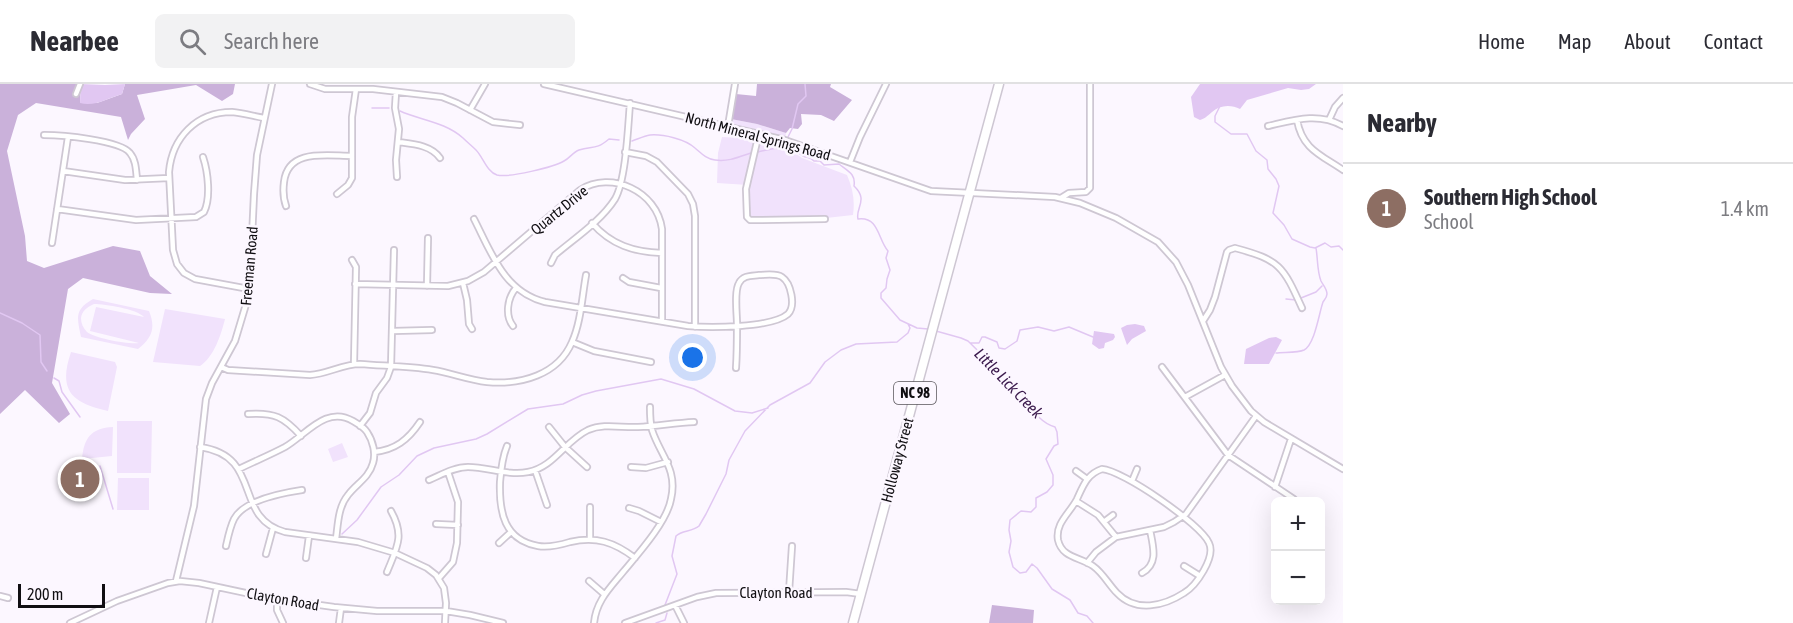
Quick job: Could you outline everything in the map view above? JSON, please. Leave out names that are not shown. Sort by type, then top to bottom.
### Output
[{"type":"highway","name":"NC 98","points":[[969,193],[999,84]]},
{"type":"highway","name":"Holloway Street","points":[[853,623],[969,193]]},
{"type":"street","points":[[76,94],[80,84]]},
{"type":"street","name":"Freeman Road","points":[[176,581],[194,506],[206,399],[238,334],[246,307],[255,173],[272,84]]},
{"type":"street","points":[[310,84],[325,89],[396,92],[447,99],[493,122],[520,125]]},
{"type":"street","points":[[470,110],[485,84]]},
{"type":"street","name":"North Mineral Springs Road","points":[[544,84],[788,141],[931,191],[1062,198]]},
{"type":"street","points":[[728,126],[735,84]]},
{"type":"street","points":[[850,162],[886,84]]},
{"type":"street","points":[[1062,198],[1069,193],[1086,192],[1090,188],[1090,84]]},
{"type":"street","points":[[337,194],[351,181],[352,112],[356,89]]},
{"type":"street","points":[[396,92],[395,108],[399,129],[397,177]]},
{"type":"street","points":[[1329,120],[1335,107],[1343,98]]},
{"type":"street","points":[[551,263],[555,255],[592,223],[616,198],[621,184],[630,103]]},
{"type":"street","points":[[249,289],[195,279],[184,273],[174,259],[170,160],[178,141],[198,122],[216,114],[232,112],[264,118]]},
{"type":"street","points":[[1268,126],[1314,117],[1343,126]]},
{"type":"street","points":[[1297,120],[1302,138],[1309,147],[1343,170]]},
{"type":"street","points":[[759,133],[747,189],[747,217],[750,220],[825,219]]},
{"type":"street","points":[[44,135],[115,144],[129,150],[136,166],[137,180]]},
{"type":"street","points":[[52,243],[68,137]]},
{"type":"street","points":[[398,142],[423,146],[440,158]]},
{"type":"street","points":[[625,152],[646,156],[657,162],[686,190],[693,204],[695,216],[695,327]]},
{"type":"street","points":[[286,206],[283,200],[284,181],[293,162],[304,156],[352,156]]},
{"type":"street","points":[[57,208],[123,219],[195,217],[204,212],[206,208],[206,165],[203,157]]},
{"type":"street","points":[[63,171],[125,180],[169,178]]},
{"type":"street","points":[[871,177],[873,171]]},
{"type":"street","name":"Quartz Drive","points":[[356,284],[448,286],[463,283],[477,277],[497,262],[584,188],[602,182],[621,184]]},
{"type":"street","points":[[621,184],[638,191],[658,213],[662,229],[662,321]]},
{"type":"street","points":[[1062,198],[1116,218],[1150,237],[1164,248],[1180,269],[1225,375],[1242,400],[1256,416],[1343,469]]},
{"type":"street","points":[[474,219],[502,273],[516,288],[537,300],[580,308],[695,327],[737,326],[762,323],[784,317],[791,309],[792,302],[785,280],[779,275],[749,276],[740,280],[737,288],[737,326],[736,368]]},
{"type":"street","points":[[592,223],[606,237],[622,246],[662,253]]},
{"type":"street","points":[[427,286],[428,238]]},
{"type":"street","points":[[1203,321],[1210,310],[1227,252],[1235,248],[1264,257],[1276,264],[1282,270],[1302,308]]},
{"type":"street","points":[[360,426],[370,412],[376,393],[387,378],[391,366],[394,250]]},
{"type":"street","points":[[352,260],[356,267],[354,364]]},
{"type":"street","points":[[221,367],[228,370],[310,375],[354,364],[430,370],[487,382],[534,378],[549,370],[564,357],[572,342],[577,327],[586,275]]},
{"type":"street","points":[[623,278],[629,282],[661,288]]},
{"type":"street","points":[[463,283],[469,324],[472,329]]},
{"type":"street","points":[[513,327],[509,319],[508,302],[516,288]]},
{"type":"street","points":[[393,331],[432,330]]},
{"type":"street","points":[[572,342],[594,351],[651,362]]},
{"type":"street","points":[[1162,367],[1228,455],[1291,497]]},
{"type":"street","points":[[1185,396],[1225,375]]},
{"type":"street","points":[[594,623],[597,608],[604,594],[635,558],[661,522],[670,504],[673,491],[671,471],[651,425],[650,407]]},
{"type":"street","points":[[248,414],[277,416],[288,422],[301,436]]},
{"type":"street","points":[[1087,563],[1096,552],[1116,537],[1168,525],[1182,517],[1195,503],[1256,416]]},
{"type":"street","points":[[239,469],[282,449],[317,423],[329,418],[347,418],[360,426],[373,444],[373,462],[369,472],[342,505],[336,539]]},
{"type":"street","points":[[374,452],[390,449],[403,443],[420,422]]},
{"type":"street","points":[[429,480],[465,467],[519,473],[535,470],[550,462],[565,447],[594,428],[694,422]]},
{"type":"street","points":[[549,427],[565,447],[587,467]]},
{"type":"street","points":[[1275,487],[1291,439]]},
{"type":"street","points":[[507,446],[503,457],[499,498],[504,522],[511,532],[525,542],[542,547],[590,539],[604,541],[617,545],[635,558]]},
{"type":"street","points":[[200,447],[222,452],[239,469],[260,518],[273,528],[309,536],[358,542],[395,553],[427,568],[439,578],[445,592],[446,623]]},
{"type":"street","points":[[631,467],[651,467],[668,462]]},
{"type":"street","points":[[1104,469],[1117,472],[1132,481],[1182,517],[1199,530],[1210,544],[1209,558],[1200,576],[1189,590],[1168,602],[1154,606],[1141,606],[1120,597],[1098,570],[1070,556],[1060,546],[1058,539],[1060,523],[1076,501],[1087,479],[1093,473],[1104,469]]},
{"type":"street","points":[[1132,481],[1137,469]]},
{"type":"street","points":[[535,470],[547,505]]},
{"type":"street","points":[[1076,471],[1087,479]]},
{"type":"street","points":[[439,578],[449,568],[455,556],[458,525],[457,495],[448,472]]},
{"type":"street","points":[[226,546],[235,517],[244,508],[279,494],[302,490]]},
{"type":"street","points":[[1076,501],[1093,511],[1116,537]]},
{"type":"street","points":[[590,507],[590,539]]},
{"type":"street","points":[[629,508],[661,522]]},
{"type":"street","points":[[387,572],[399,538],[399,527],[392,511]]},
{"type":"street","points":[[1105,522],[1113,514]]},
{"type":"street","points":[[436,524],[458,525]]},
{"type":"street","points":[[266,554],[273,528]]},
{"type":"street","points":[[1142,573],[1154,558],[1150,530]]},
{"type":"street","points":[[499,543],[511,532]]},
{"type":"street","points":[[306,558],[309,536]]},
{"type":"street","points":[[789,592],[792,546]]},
{"type":"street","points":[[1184,566],[1200,576]]},
{"type":"street","name":"Clayton Road","points":[[70,623],[117,601],[176,581],[194,582],[277,599],[341,608],[446,611],[503,623]]},
{"type":"street","points":[[589,581],[604,594]]},
{"type":"street","points":[[209,623],[217,586]]},
{"type":"street","name":"Clayton Road","points":[[625,623],[712,593],[861,594]]},
{"type":"street","points":[[0,596],[8,598]]},
{"type":"street","points":[[277,599],[277,610],[283,623]]},
{"type":"street","points":[[675,605],[684,623]]},
{"type":"street","points":[[339,623],[341,608]]},
{"type":"shaded area","points":[[0,84],[81,84],[80,103],[97,103],[122,94],[125,84],[235,84],[233,94],[222,101],[196,85],[137,95],[145,119],[128,140],[121,117],[36,103],[18,115],[7,151],[25,236],[27,261],[44,268],[113,246],[140,251],[150,276],[172,294],[150,293],[83,278],[68,289],[52,383],[70,414],[59,423],[25,390],[0,414]]},
{"type":"shaded area","points":[[81,84],[125,84],[122,94],[86,104],[80,103]]},
{"type":"shaded area","points":[[757,84],[831,84],[830,87],[852,100],[834,121],[821,115],[801,114],[802,124],[798,129],[790,128],[786,133],[731,119],[736,94],[756,96]]},
{"type":"shaded area","points":[[1200,84],[1316,84],[1309,89],[1288,88],[1247,100],[1240,109],[1225,106],[1200,120],[1194,117],[1191,97]]},
{"type":"shaded area","points":[[731,119],[786,133],[785,139],[729,126]]},
{"type":"shaded area","points":[[722,137],[760,139],[787,147],[802,158],[847,175],[853,195],[853,215],[826,218],[749,218],[748,185],[717,183],[718,153]]},
{"type":"shaded area","points":[[93,299],[149,311],[152,328],[147,341],[138,349],[81,337],[78,315]],"holes":[[[94,304],[128,309],[144,317],[96,307],[90,331],[139,343],[97,337],[87,332],[81,322],[82,313]]]},
{"type":"shaded area","points":[[165,309],[225,319],[213,351],[200,366],[153,362]]},
{"type":"shaded area","points":[[1135,324],[1144,326],[1146,331],[1132,339],[1127,345],[1121,328]]},
{"type":"shaded area","points":[[1094,331],[1114,334],[1115,337],[1105,343],[1104,348],[1099,349],[1092,344]]},
{"type":"shaded area","points":[[1276,337],[1282,340],[1269,364],[1244,364],[1246,349]]},
{"type":"shaded area","points":[[71,352],[115,362],[117,367],[108,411],[85,404],[71,393],[66,376]]},
{"type":"shaded area","points":[[117,421],[152,421],[151,473],[117,473]]},
{"type":"shaded area","points":[[113,427],[112,456],[82,459],[90,436],[99,429]]},
{"type":"shaded area","points":[[342,443],[348,457],[333,462],[328,449]]},
{"type":"shaded area","points":[[118,478],[149,478],[149,510],[117,510]]},
{"type":"shaded area","points":[[992,605],[1034,610],[1033,623],[989,623]]},
{"type":"waterway","name":"Little Lick Creek","points":[[787,139],[798,104],[806,96],[805,84]]},
{"type":"waterway","points":[[1220,106],[1215,122],[1231,134],[1247,134],[1256,151],[1267,160],[1268,169],[1279,186],[1273,213],[1284,225],[1292,239],[1310,247],[1315,248],[1325,243],[1331,247],[1339,246],[1343,250]]},
{"type":"waterway","points":[[372,108],[389,108]]},
{"type":"waterway","points":[[400,111],[456,133],[476,150],[490,171],[503,176],[542,169],[564,161],[579,150],[597,146],[609,139],[619,140]]},
{"type":"waterway","points":[[632,141],[650,135],[667,136],[686,142],[706,157],[715,160],[729,160],[751,153]]},
{"type":"waterway","name":"Little Lick Creek","points":[[788,143],[789,147],[803,156],[820,161],[824,165],[839,164],[853,176],[854,186],[861,196],[858,219],[865,219],[874,225],[888,251],[886,258],[890,270],[881,298],[900,320],[917,328],[928,329]]},
{"type":"waterway","points":[[758,152],[788,144]]},
{"type":"waterway","points":[[1276,353],[1304,350],[1314,335],[1327,294],[1318,269],[1316,248]]},
{"type":"waterway","points":[[1301,298],[1316,292],[1322,286]]},
{"type":"waterway","points":[[1286,299],[1296,300]]},
{"type":"waterway","points":[[0,313],[22,323],[40,335],[41,362],[47,371]]},
{"type":"waterway","points":[[665,605],[677,574],[672,556],[676,536],[699,526],[745,431],[770,405],[810,383],[825,362],[841,350],[856,344],[897,342],[908,333],[910,328],[908,324]]},
{"type":"waterway","points":[[970,343],[979,343],[982,337],[985,337],[997,342],[999,348],[1005,349],[1017,341],[1020,330],[1038,327],[1054,331],[1069,327],[1093,337]]},
{"type":"waterway","name":"Little Lick Creek","points":[[936,331],[968,341],[1028,400],[1038,416],[1055,427],[1058,444],[1054,446],[1046,459],[1053,475],[1053,485],[1047,492],[1036,498],[1036,507],[1031,512],[1021,511],[1010,520],[1009,552],[1013,567],[1020,573],[1026,572],[1032,564],[1052,589],[1070,600],[1078,613],[1087,616],[1093,623]]},
{"type":"waterway","points":[[54,378],[59,381],[62,392],[80,417]]},
{"type":"waterway","points":[[342,534],[357,520],[381,487],[399,475],[417,456],[434,448],[476,439],[528,409],[563,404],[596,391],[661,379],[694,389],[735,411],[752,413],[768,408]]},
{"type":"waterway","points":[[100,466],[113,509]]},
{"type":"waterway","points":[[656,623],[665,620],[667,613]]},
{"type":"place","name":"Southern High School","points":[[80,479]]}]
